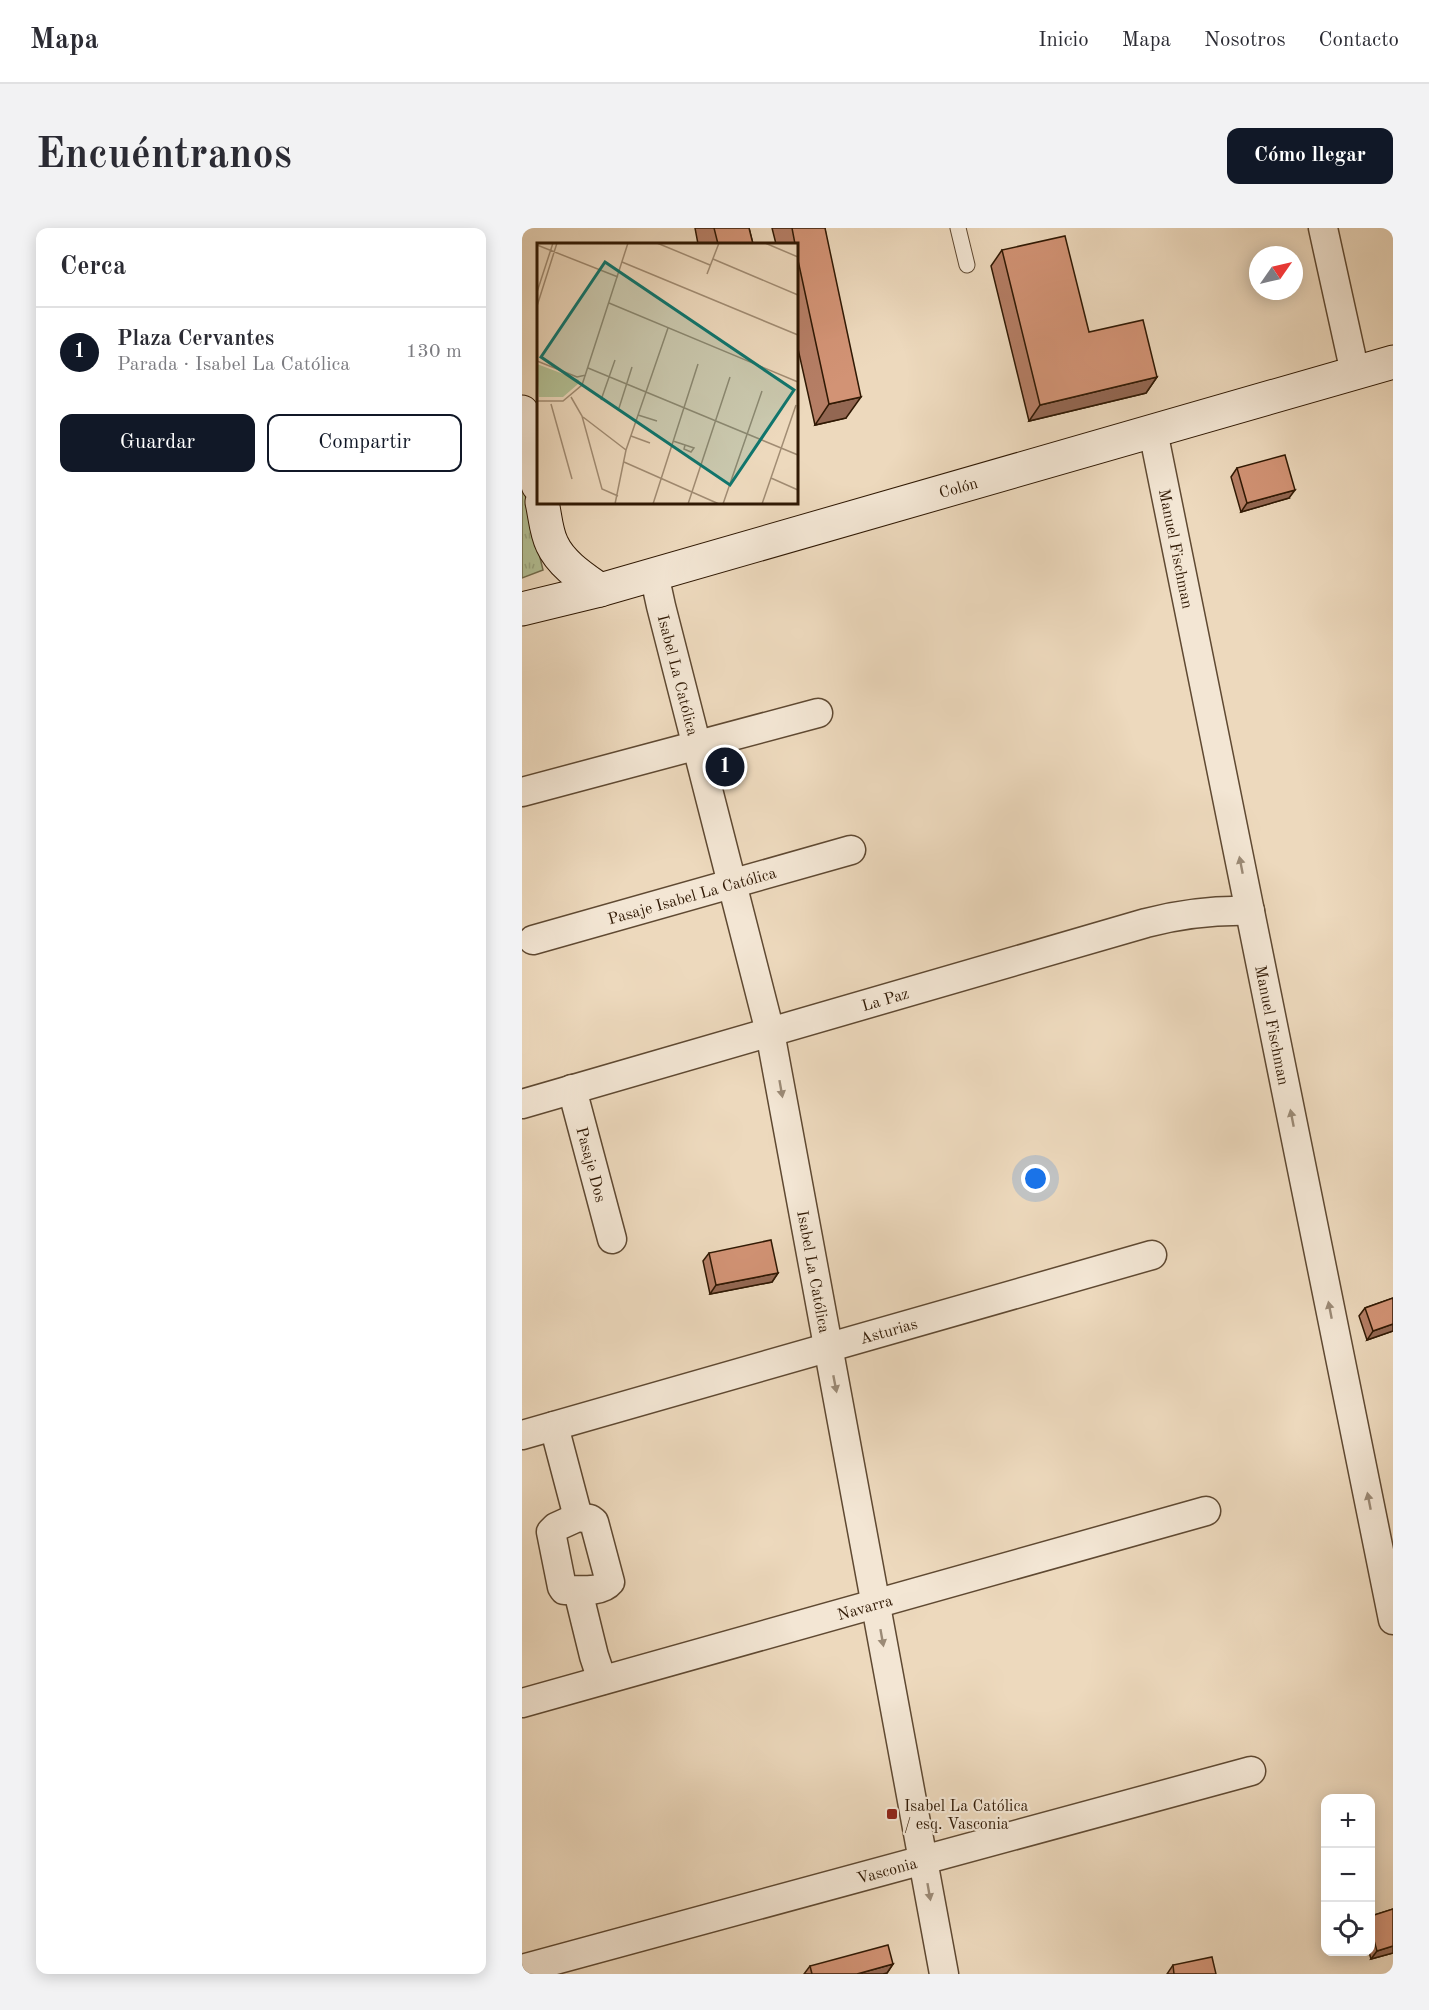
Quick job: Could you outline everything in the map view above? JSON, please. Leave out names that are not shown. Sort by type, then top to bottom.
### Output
[{"type":"street","points":[[1323,228],[1355,373]]},
{"type":"street","name":"Colón","points":[[522,609],[600,590],[1393,362]]},
{"type":"street","points":[[522,412],[537,480]]},
{"type":"street","name":"Manuel Fischman","points":[[1153,431],[1393,1620]]},
{"type":"street","points":[[522,609],[536,593],[551,561],[552,544],[542,504]]},
{"type":"street","points":[[552,544],[581,577],[600,590]]},
{"type":"street","name":"Isabel La Católica","points":[[654,574],[770,1032],[944,1974]]},
{"type":"street","points":[[522,792],[818,713]]},
{"type":"street","name":"Pasaje Isabel La Católica","points":[[533,940],[851,850]]},
{"type":"street","name":"La Paz","points":[[522,1104],[1165,918],[1205,912],[1250,911]]},
{"type":"street","name":"Pasaje Dos","points":[[572,1089],[612,1239]]},
{"type":"street","name":"Asturias","points":[[522,1435],[1152,1255]]},
{"type":"street","points":[[554,1426],[578,1516]]},
{"type":"street","name":"Navarra","points":[[522,1703],[1206,1511]]},
{"type":"street","points":[[578,1516],[594,1522],[610,1582],[604,1587],[578,1591],[564,1590],[562,1587],[550,1532],[578,1516]]},
{"type":"street","points":[[578,1591],[602,1680]]},
{"type":"street","name":"Vasconia","points":[[522,1969],[1251,1771]]},
{"type":"lane","points":[[958,228],[967,265]]},
{"type":"green space","points":[[522,482],[543,570],[522,578]]},
{"type":"building","points":[[714,228],[749,228],[753,243],[718,243]]},
{"type":"building","points":[[792,228],[825,228],[861,397],[829,404],[798,260],[798,243],[795,243]]},
{"type":"building","points":[[1065,236],[1089,332],[1143,320],[1157,377],[1040,405],[1002,250]]},
{"type":"building","points":[[1285,455],[1295,490],[1247,503],[1237,468]]},
{"type":"building","points":[[771,1240],[778,1273],[716,1285],[709,1253]]},
{"type":"building","points":[[1393,1298],[1393,1324],[1373,1331],[1365,1308]]},
{"type":"building","points":[[1393,1909],[1393,1946],[1377,1951],[1375,1944],[1375,1915]]},
{"type":"building","points":[[888,1945],[893,1964],[857,1974],[812,1974],[810,1966]]},
{"type":"building","points":[[1212,1957],[1216,1974],[1174,1974],[1173,1965]]},
{"type":"place","name":"Plaza Cervantes","points":[[725,767]]},
{"type":"place","name":"Isabel La Católica / esq. Vasconia","points":[[892,1814]]}]
